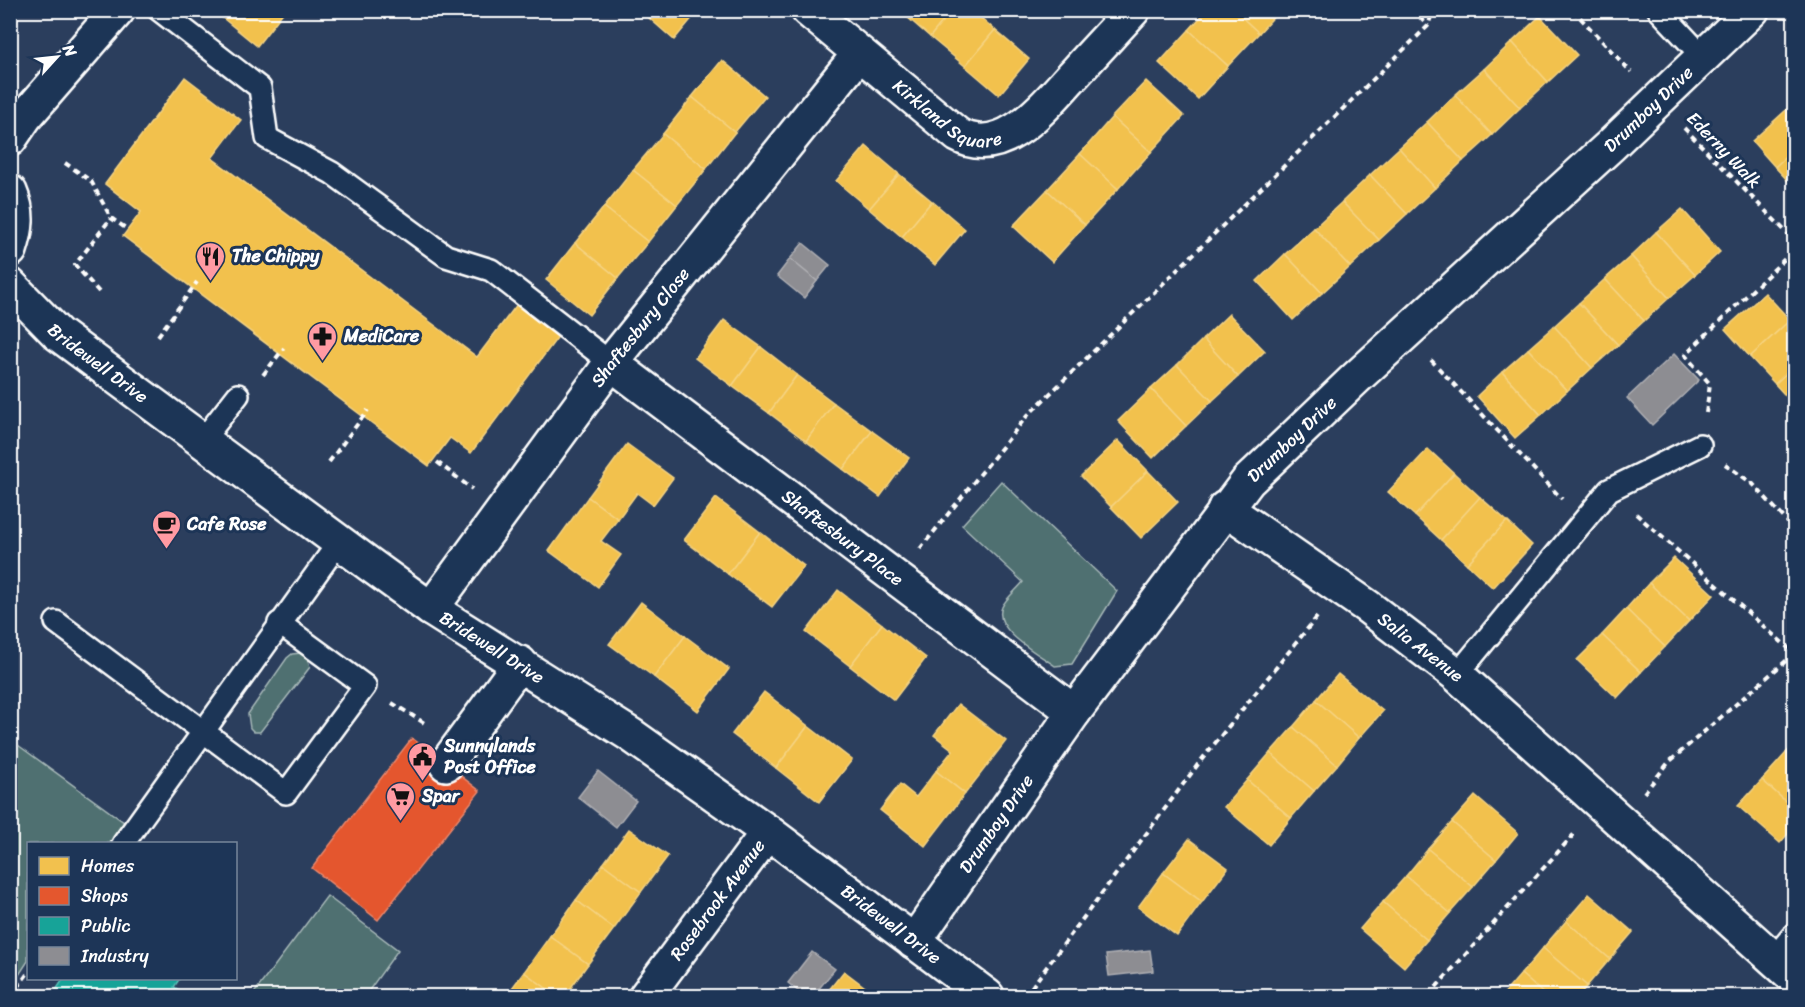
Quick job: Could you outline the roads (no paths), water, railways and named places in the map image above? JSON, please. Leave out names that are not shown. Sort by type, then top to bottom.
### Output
[{"type":"street","points":[[10,139],[25,117],[118,10]]},
{"type":"street","name":"Kirkland Square","points":[[808,10],[958,135],[972,141],[989,141],[1014,131],[1035,115],[1133,10]]},
{"type":"street","name":"Drumboy Drive","points":[[914,942],[1074,712],[1248,481],[1406,332],[1658,101],[1752,10]]},
{"type":"street","name":"Shaftesbury Close","points":[[431,609],[611,363],[860,54]]},
{"type":"street","points":[[10,192],[16,205],[17,228],[10,250]]},
{"type":"street","name":"Bridewell Drive","points":[[10,285],[58,334],[431,609],[631,735],[768,832],[987,996]]},
{"type":"street","name":"Shaftesbury Place","points":[[611,363],[1074,712]]},
{"type":"street","name":"Salia Avenue","points":[[1226,508],[1340,588],[1457,675],[1784,968]]},
{"type":"street","points":[[454,754],[520,663]]},
{"type":"street","name":"Rosebrook Avenue","points":[[646,996],[768,832]]},
{"type":"lane","points":[[159,10],[260,88],[267,138],[332,173],[446,256],[491,270],[611,363]]},
{"type":"lane","points":[[1659,10],[1704,58]]},
{"type":"lane","points":[[202,441],[238,395]]},
{"type":"lane","points":[[1457,675],[1609,490],[1700,446]]},
{"type":"lane","points":[[124,842],[339,542]]},
{"type":"lane","points":[[56,622],[286,793],[365,686],[279,623]]},
{"type":"lane","points":[[1784,968],[1794,934]]},
{"type":"place","name":"The Chippy","points":[[211,282]]},
{"type":"place","name":"MediCare","points":[[323,362]]},
{"type":"place","name":"Cafe Rose","points":[[166,550]]},
{"type":"place","name":"Sunnylands Post Office","points":[[423,782]]},
{"type":"place","name":"Spar","points":[[401,822]]}]
